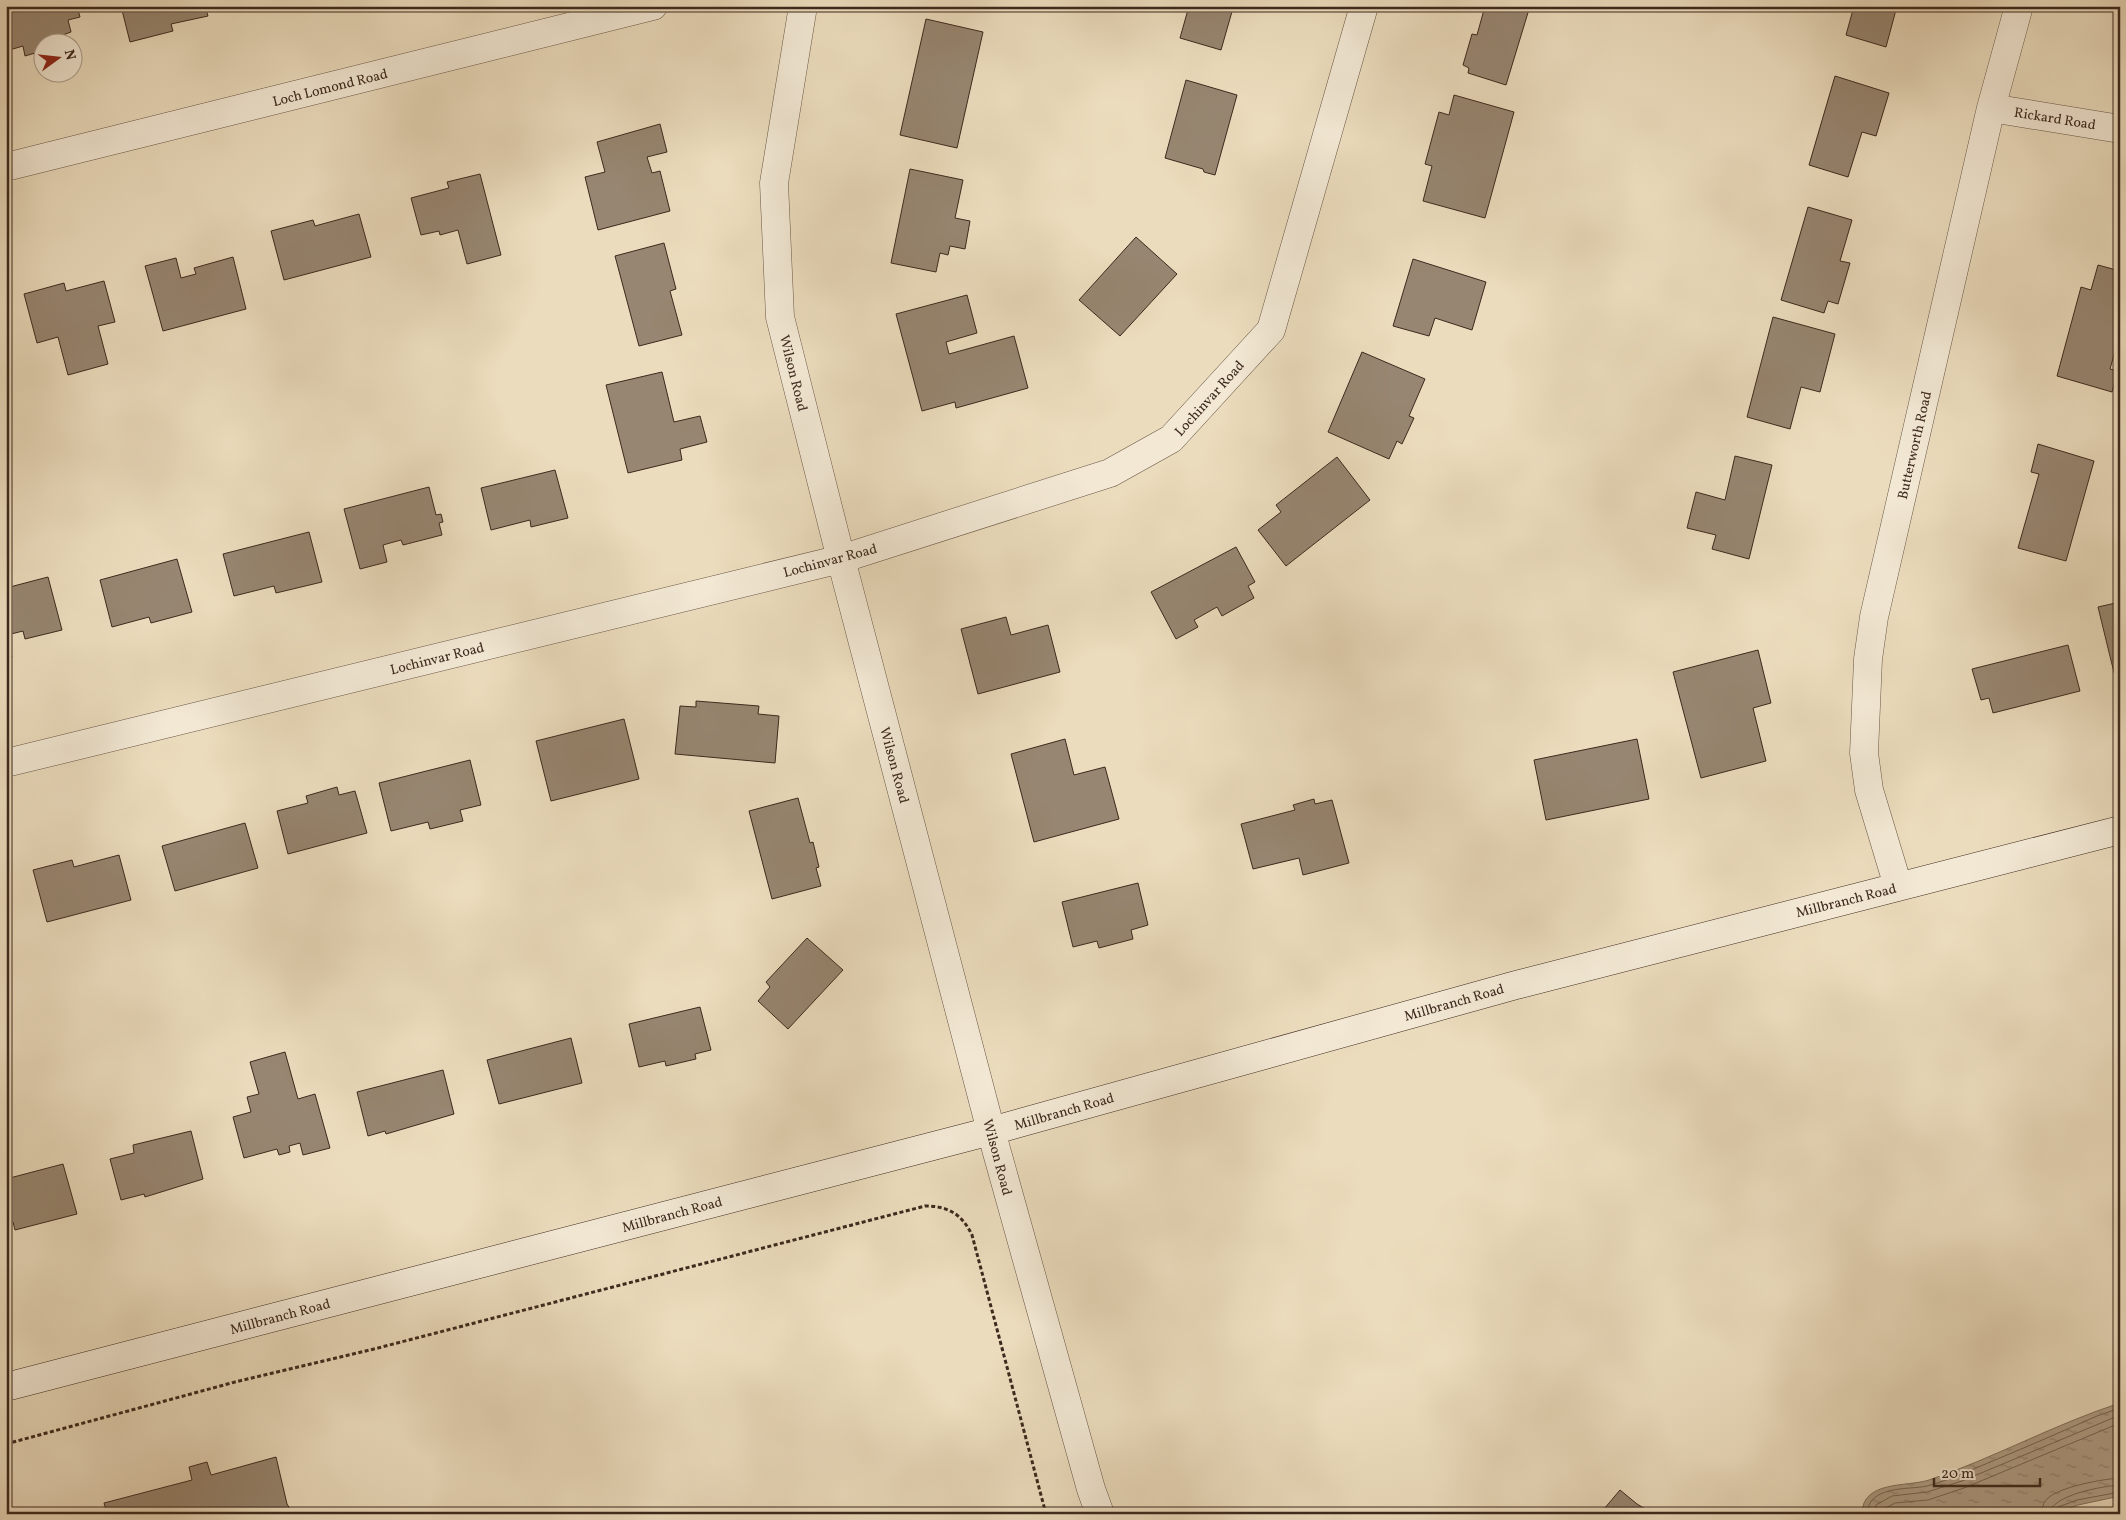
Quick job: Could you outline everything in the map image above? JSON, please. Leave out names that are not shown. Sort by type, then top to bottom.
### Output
[{"type":"street","name":"Loch Lomond Road","points":[[6,167],[653,6]]},
{"type":"street","name":"Wilson Road","points":[[803,6],[774,183],[780,317],[841,559],[991,1131],[1091,1489],[1100,1514]]},
{"type":"street","name":"Lochinvar Road","points":[[6,763],[841,559],[1110,473],[1171,439],[1271,330],[1364,6]]},
{"type":"street","name":"Butterworth Road","points":[[1898,886],[1869,790],[1864,753],[1868,659],[1874,617],[1991,108],[2019,6]]},
{"type":"street","name":"Rickard Road","points":[[1991,108],[2120,129]]},
{"type":"street","name":"Millbranch Road","points":[[6,1387],[991,1131],[1516,985],[2120,830]]},
{"type":"path","points":[[6,1444],[235,1382],[378,1348],[925,1206],[938,1206],[951,1210],[965,1221],[972,1235],[1046,1514]]},
{"type":"water","points":[[2120,1403],[2120,1496],[2078,1505],[2055,1514],[1862,1514],[1864,1503],[1870,1495],[1878,1490],[1929,1480],[1977,1462],[2096,1411]]},
{"type":"building","points":[[20,6],[77,6],[80,17],[68,20],[71,32],[32,32],[32,54],[25,56],[23,46],[6,51],[6,10]]},
{"type":"building","points":[[121,6],[205,6],[208,16],[171,24],[173,31],[130,42]]},
{"type":"building","points":[[1189,6],[1240,6],[1239,10],[1233,8],[1221,50],[1180,38]]},
{"type":"building","points":[[1485,6],[1530,6],[1506,85],[1468,73],[1469,68],[1463,65],[1472,34],[1477,35]]},
{"type":"building","points":[[1854,6],[1897,6],[1886,47],[1846,35]]},
{"type":"building","points":[[926,19],[983,32],[957,148],[900,135]]},
{"type":"building","points":[[1835,76],[1889,93],[1876,136],[1862,132],[1848,177],[1809,165]]},
{"type":"building","points":[[1186,80],[1237,95],[1215,175],[1204,172],[1203,169],[1165,158]]},
{"type":"building","points":[[1454,95],[1514,112],[1485,218],[1423,201],[1432,166],[1425,164],[1439,112],[1449,115]]},
{"type":"building","points":[[660,124],[667,152],[647,157],[652,173],[660,171],[670,211],[598,230],[585,177],[605,172],[597,142]]},
{"type":"building","points":[[910,169],[963,180],[955,218],[970,221],[965,249],[950,246],[948,255],[940,253],[936,272],[891,263]]},
{"type":"building","points":[[480,174],[501,255],[467,264],[458,230],[440,235],[439,231],[421,235],[411,198],[449,188],[447,182]]},
{"type":"building","points":[[1808,207],[1852,220],[1840,261],[1850,263],[1838,304],[1828,301],[1824,313],[1781,300]]},
{"type":"building","points":[[359,214],[371,257],[284,280],[271,231],[313,220],[315,226]]},
{"type":"building","points":[[1136,237],[1177,274],[1120,336],[1079,300]]},
{"type":"building","points":[[664,243],[676,289],[670,291],[682,335],[639,346],[615,256]]},
{"type":"building","points":[[233,257],[246,309],[163,331],[145,266],[176,258],[181,278],[196,274],[194,268]]},
{"type":"building","points":[[1413,259],[1486,282],[1472,330],[1435,318],[1429,336],[1393,326]]},
{"type":"building","points":[[2098,265],[2120,271],[2120,334],[2110,369],[2118,371],[2112,392],[2057,376],[2081,287],[2091,290]]},
{"type":"building","points":[[104,281],[115,322],[98,326],[108,364],[68,375],[58,337],[37,343],[24,294],[64,283],[66,291]]},
{"type":"building","points":[[967,295],[977,333],[946,342],[949,354],[1014,336],[1028,388],[956,408],[955,402],[922,411],[896,314]]},
{"type":"building","points":[[1773,317],[1835,334],[1820,392],[1801,387],[1790,429],[1747,417]]},
{"type":"building","points":[[1362,352],[1425,379],[1409,416],[1414,418],[1402,444],[1397,441],[1389,459],[1328,432]]},
{"type":"building","points":[[662,372],[674,422],[700,416],[707,442],[680,449],[682,460],[628,473],[606,385]]},
{"type":"building","points":[[2038,444],[2094,461],[2066,561],[2018,548],[2039,474],[2031,472]]},
{"type":"building","points":[[1735,456],[1772,465],[1749,559],[1712,549],[1716,535],[1687,528],[1696,492],[1725,500]]},
{"type":"building","points":[[1337,457],[1370,500],[1286,566],[1258,530],[1281,512],[1276,505]]},
{"type":"building","points":[[555,470],[568,518],[531,527],[530,520],[491,530],[481,488]]},
{"type":"building","points":[[429,487],[436,515],[441,514],[443,522],[439,523],[442,535],[403,545],[401,540],[383,545],[387,562],[360,569],[344,509]]},
{"type":"building","points":[[309,532],[322,582],[276,593],[274,586],[234,596],[223,554]]},
{"type":"building","points":[[1236,547],[1255,582],[1248,586],[1254,598],[1222,616],[1217,607],[1194,620],[1198,627],[1176,639],[1151,592]]},
{"type":"building","points":[[177,559],[192,612],[151,623],[149,617],[112,627],[100,580]]},
{"type":"building","points":[[48,577],[62,630],[25,639],[23,631],[7,635],[12,657],[6,659],[6,588]]},
{"type":"building","points":[[2120,602],[2120,689],[2118,689],[2098,607]]},
{"type":"building","points":[[1006,617],[1011,635],[1048,625],[1060,672],[978,694],[961,629]]},
{"type":"building","points":[[2068,645],[2080,691],[1993,713],[1989,698],[1981,700],[1972,669]]},
{"type":"building","points":[[1758,650],[1771,703],[1753,708],[1766,761],[1701,778],[1673,672]]},
{"type":"building","points":[[696,701],[759,706],[758,714],[779,716],[775,763],[675,754],[680,706],[696,707]]},
{"type":"building","points":[[624,719],[639,779],[551,801],[536,741]]},
{"type":"building","points":[[1065,739],[1074,775],[1105,767],[1119,819],[1034,842],[1011,754]]},
{"type":"building","points":[[1637,739],[1649,799],[1546,820],[1534,760]]},
{"type":"building","points":[[470,760],[481,805],[460,810],[463,821],[430,829],[428,822],[391,831],[379,783]]},
{"type":"building","points":[[337,787],[339,795],[355,791],[367,833],[288,854],[277,811],[308,803],[306,796]]},
{"type":"building","points":[[798,798],[810,843],[813,842],[819,867],[816,868],[821,886],[772,899],[749,811]]},
{"type":"building","points":[[1314,799],[1315,804],[1332,800],[1349,863],[1303,875],[1299,858],[1253,869],[1241,824],[1295,810],[1293,805]]},
{"type":"building","points":[[245,823],[258,868],[175,891],[162,846]]},
{"type":"building","points":[[119,855],[131,900],[47,922],[33,870],[72,860],[74,867]]},
{"type":"building","points":[[1138,883],[1148,925],[1131,930],[1133,939],[1099,948],[1097,941],[1073,947],[1062,902]]},
{"type":"building","points":[[6,938],[11,954],[6,956]]},
{"type":"building","points":[[807,938],[843,970],[788,1029],[758,1001],[770,987],[766,982]]},
{"type":"building","points":[[700,1007],[711,1050],[695,1054],[696,1059],[666,1066],[665,1061],[639,1067],[629,1024]]},
{"type":"building","points":[[571,1038],[582,1083],[499,1104],[487,1060]]},
{"type":"building","points":[[285,1052],[298,1099],[315,1094],[330,1148],[303,1155],[300,1143],[289,1146],[290,1152],[279,1155],[277,1149],[244,1158],[233,1117],[251,1112],[247,1097],[259,1094],[250,1062]]},
{"type":"building","points":[[443,1070],[454,1114],[386,1134],[385,1131],[368,1136],[357,1092]]},
{"type":"building","points":[[191,1131],[203,1179],[145,1197],[144,1194],[121,1200],[110,1159],[134,1153],[133,1145]]},
{"type":"building","points":[[63,1164],[77,1214],[15,1230],[13,1222],[6,1224],[6,1179]]},
{"type":"building","points":[[276,1457],[287,1504],[290,1509],[272,1514],[107,1514],[104,1503],[192,1480],[189,1467],[207,1462],[211,1475]]},
{"type":"building","points":[[1620,1490],[1637,1504],[1654,1514],[1603,1514],[1606,1511],[1604,1509]]}]
